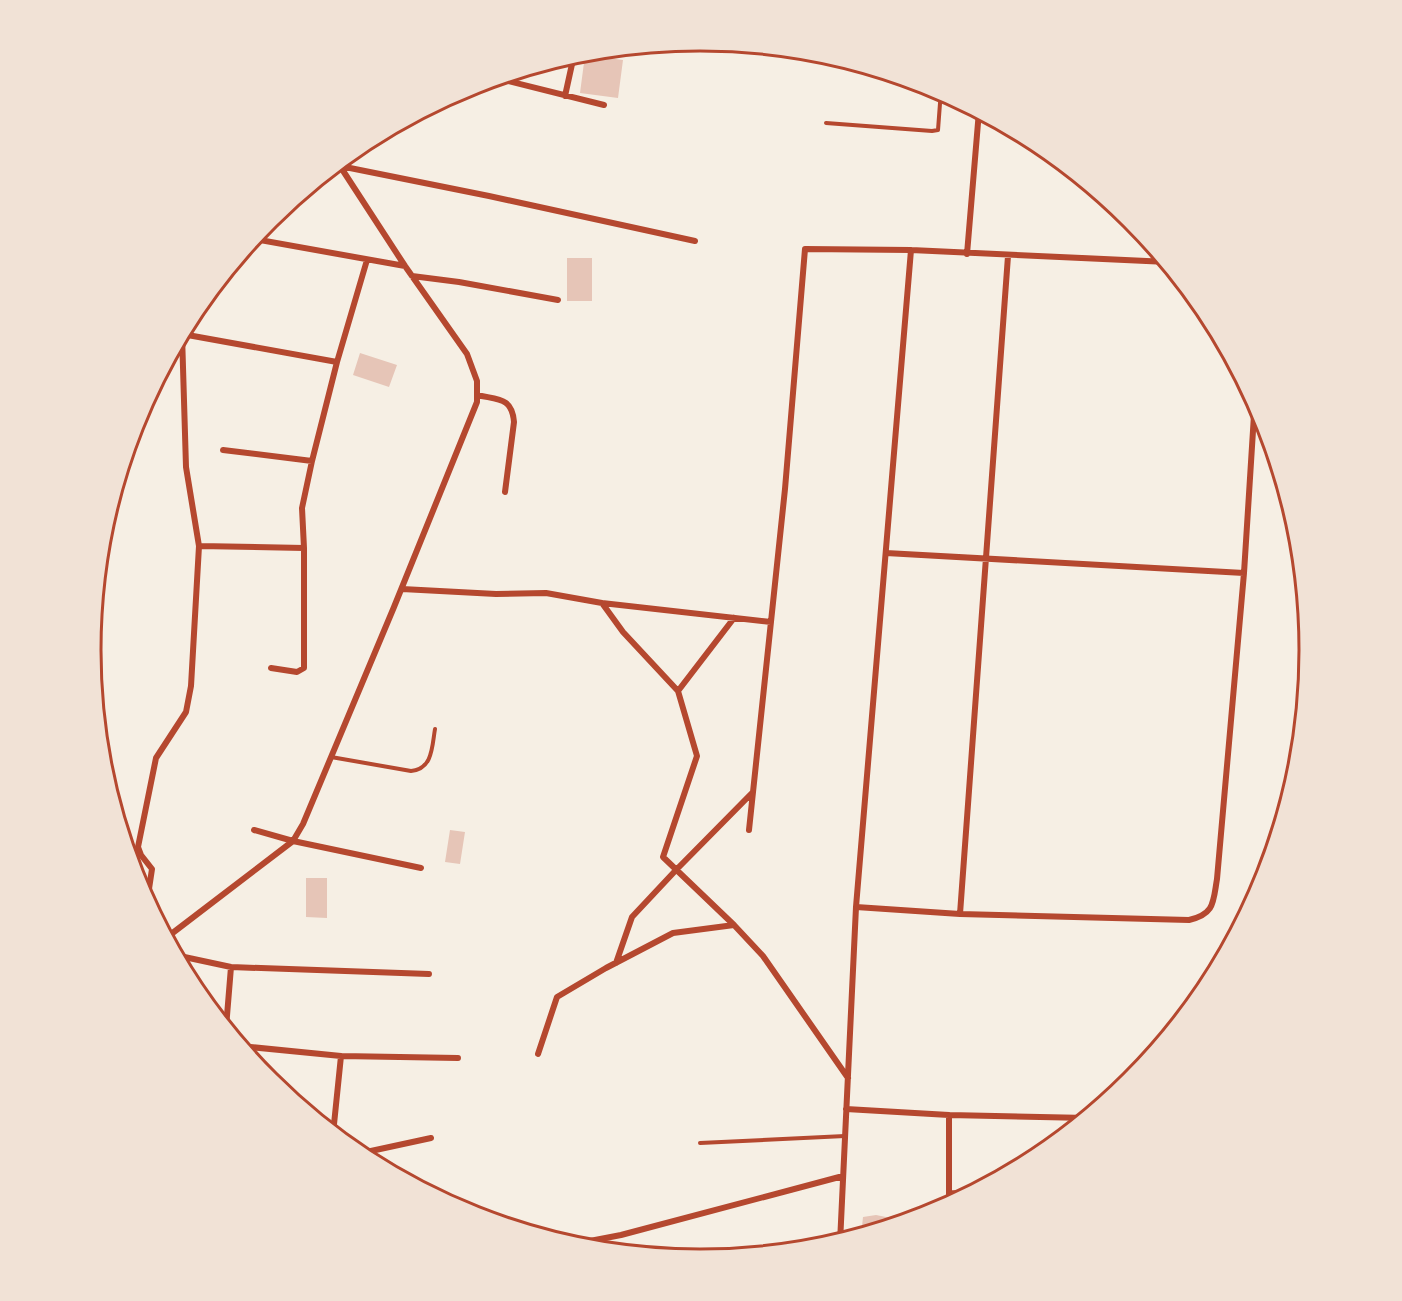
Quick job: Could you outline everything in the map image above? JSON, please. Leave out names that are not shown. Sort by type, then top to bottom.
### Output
[{"type":"street","points":[[564,96],[571,66]]},
{"type":"street","points":[[511,82],[604,105]]},
{"type":"street","points":[[968,254],[978,119]]},
{"type":"street","points":[[347,167],[695,241]]},
{"type":"street","points":[[173,933],[293,841],[303,824],[402,589],[477,402],[477,381],[467,354],[405,266],[342,170]]},
{"type":"street","points":[[264,241],[405,266]]},
{"type":"street","points":[[749,830],[785,489],[806,249],[911,250],[1157,262]]},
{"type":"street","points":[[840,1233],[856,907],[911,250]]},
{"type":"street","points":[[960,914],[1008,256]]},
{"type":"street","points":[[271,669],[297,672],[304,668],[302,508],[337,362],[367,260]]},
{"type":"street","points":[[412,276],[558,300]]},
{"type":"street","points":[[191,336],[337,362]]},
{"type":"street","points":[[149,886],[152,869],[138,847],[156,758],[180,722],[189,701],[199,546],[186,467],[182,350]]},
{"type":"street","points":[[477,395],[503,402],[513,411],[514,422],[505,492]]},
{"type":"street","points":[[856,907],[960,914],[1189,920],[1202,917],[1208,911],[1213,901],[1217,879],[1244,573],[1254,418]]},
{"type":"street","points":[[223,450],[312,461]]},
{"type":"street","points":[[199,546],[304,548]]},
{"type":"street","points":[[886,553],[1244,573]]},
{"type":"street","points":[[402,589],[496,594],[546,593],[602,603],[771,622]]},
{"type":"street","points":[[602,603],[622,632],[678,691],[697,756],[663,857],[763,956],[848,1079]]},
{"type":"street","points":[[678,691],[734,618]]},
{"type":"street","points":[[616,963],[632,917],[753,792]]},
{"type":"street","points":[[254,830],[293,841],[421,868]]},
{"type":"street","points":[[538,1054],[557,998],[673,933],[734,925]]},
{"type":"street","points":[[187,957],[231,967],[429,974]]},
{"type":"street","points":[[227,1017],[231,967]]},
{"type":"street","points":[[251,1047],[341,1056],[458,1058]]},
{"type":"street","points":[[334,1124],[341,1056]]},
{"type":"street","points":[[846,1109],[949,1115],[1076,1118]]},
{"type":"street","points":[[949,1115],[950,1193],[954,1193]]},
{"type":"street","points":[[371,1151],[431,1138]]},
{"type":"street","points":[[595,1240],[843,1176]]},
{"type":"lane","points":[[826,123],[938,130],[940,102]]},
{"type":"lane","points":[[331,757],[411,771],[420,770],[427,764],[430,756],[435,729]]},
{"type":"lane","points":[[700,1143],[845,1136]]},
{"type":"building","points":[[610,58],[623,60],[618,98],[580,93],[584,63]]},
{"type":"building","points":[[567,258],[592,258],[592,301],[567,301]]},
{"type":"building","points":[[360,353],[397,365],[389,387],[353,375]]},
{"type":"building","points":[[450,830],[465,832],[460,864],[445,862]]},
{"type":"building","points":[[306,878],[327,878],[327,918],[306,917]]},
{"type":"building","points":[[876,1215],[893,1218],[862,1228],[863,1217]]}]
